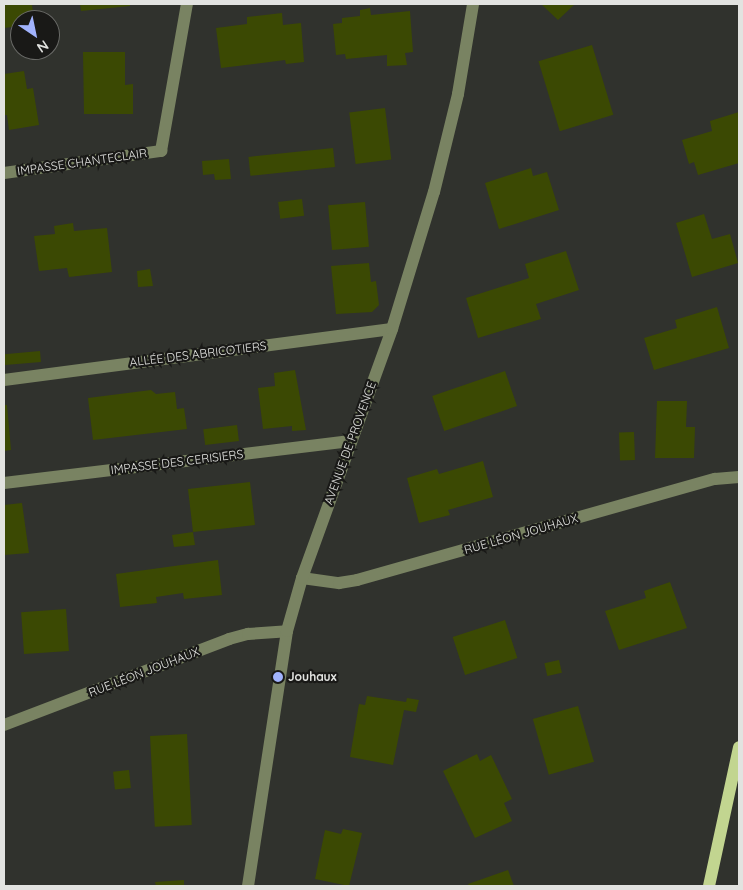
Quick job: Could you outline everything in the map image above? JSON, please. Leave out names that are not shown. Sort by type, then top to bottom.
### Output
[{"type":"main road","points":[[709,886],[739,747]]},
{"type":"street","name":"IMPASSE CHANTECLAIR","points":[[4,173],[161,151],[187,4]]},
{"type":"street","name":"AVENUE DE PROVENCE","points":[[248,886],[287,631],[302,578],[392,329],[434,192],[458,94],[473,4]]},
{"type":"street","name":"ALLÉE DES ABRICOTIERS","points":[[4,380],[392,329]]},
{"type":"street","name":"IMPASSE DES CERISIERS","points":[[4,483],[350,441]]},
{"type":"street","name":"RUE LÉON JOUHAUX","points":[[302,578],[339,583],[357,580],[715,479],[739,477]]},
{"type":"street","name":"RUE LÉON JOUHAUX","points":[[4,725],[229,639],[248,634],[287,631]]},
{"type":"building","points":[[4,4],[32,5],[33,10],[10,10],[10,27],[4,28]]},
{"type":"building","points":[[80,4],[130,4],[130,6],[81,11]]},
{"type":"building","points":[[541,4],[575,4],[558,20]]},
{"type":"building","points":[[370,8],[371,15],[410,11],[413,52],[405,53],[407,65],[387,66],[387,55],[346,59],[345,54],[336,55],[333,24],[342,23],[342,18],[360,16],[360,10]]},
{"type":"building","points":[[282,13],[283,25],[301,23],[304,62],[286,64],[285,60],[221,68],[216,28],[247,24],[247,17]]},
{"type":"building","points":[[592,45],[613,115],[560,131],[538,61]]},
{"type":"building","points":[[83,52],[125,52],[125,85],[133,84],[133,114],[84,114]]},
{"type":"building","points":[[24,71],[27,89],[33,88],[39,125],[9,130],[7,115],[4,115],[4,74]]},
{"type":"building","points":[[385,108],[391,160],[356,164],[349,112]]},
{"type":"building","points":[[739,112],[739,163],[698,175],[694,162],[689,164],[682,140],[712,131],[710,121]]},
{"type":"building","points":[[333,148],[335,167],[250,176],[248,157]]},
{"type":"building","points":[[229,159],[231,179],[215,180],[214,174],[203,175],[202,161]]},
{"type":"building","points":[[531,168],[533,176],[547,172],[559,210],[499,229],[485,183]]},
{"type":"building","points":[[302,199],[304,216],[280,219],[278,202]]},
{"type":"building","points":[[365,202],[369,247],[332,250],[328,205]]},
{"type":"building","points":[[704,214],[712,239],[730,234],[738,263],[692,277],[676,223]]},
{"type":"building","points":[[73,223],[74,231],[107,228],[112,272],[69,277],[67,268],[39,271],[34,236],[55,234],[54,226]]},
{"type":"building","points":[[566,251],[579,290],[536,304],[541,319],[478,338],[466,298],[529,278],[525,264]]},
{"type":"building","points":[[369,263],[371,282],[376,281],[379,305],[372,312],[336,314],[331,266]]},
{"type":"building","points":[[150,269],[153,286],[138,287],[137,271]]},
{"type":"building","points":[[717,307],[729,348],[654,370],[644,338],[677,328],[675,320]]},
{"type":"building","points":[[40,351],[41,362],[5,365],[4,354]]},
{"type":"building","points":[[295,370],[306,430],[292,431],[292,426],[263,429],[258,388],[275,386],[274,373]]},
{"type":"building","points":[[505,371],[517,406],[444,431],[432,396]]},
{"type":"building","points":[[151,390],[156,394],[175,392],[177,409],[184,408],[187,429],[93,440],[88,398]]},
{"type":"building","points":[[657,401],[687,401],[686,427],[695,427],[694,458],[655,458]]},
{"type":"building","points":[[4,405],[7,405],[11,450],[4,451]]},
{"type":"building","points":[[237,425],[239,441],[205,445],[203,429]]},
{"type":"building","points":[[634,432],[635,460],[620,461],[619,433]]},
{"type":"building","points":[[483,461],[493,497],[448,510],[450,515],[419,523],[407,478],[437,469],[439,474]]},
{"type":"building","points":[[250,482],[255,525],[193,532],[188,489]]},
{"type":"building","points":[[22,503],[29,553],[4,555],[4,505]]},
{"type":"building","points":[[193,532],[195,545],[174,547],[172,535]]},
{"type":"building","points":[[218,560],[222,595],[184,599],[183,593],[156,597],[157,603],[120,607],[116,574]]},
{"type":"building","points":[[670,582],[687,628],[619,650],[605,611],[646,598],[644,591]]},
{"type":"building","points":[[66,609],[69,651],[24,654],[21,612]]},
{"type":"building","points":[[505,620],[517,658],[465,675],[453,637]]},
{"type":"building","points":[[559,660],[562,673],[547,676],[544,663]]},
{"type":"building","points":[[367,696],[406,702],[407,698],[419,700],[416,712],[404,710],[393,765],[350,757],[359,704],[365,705]]},
{"type":"building","points":[[578,706],[594,762],[549,775],[533,719]]},
{"type":"building","points":[[187,734],[192,825],[155,827],[150,736]]},
{"type":"building","points":[[477,754],[480,761],[491,755],[512,799],[504,803],[512,821],[475,838],[443,771]]},
{"type":"building","points":[[129,770],[131,788],[115,790],[113,772]]},
{"type":"building","points":[[343,829],[362,833],[349,886],[315,879],[325,830],[341,834]]},
{"type":"building","points":[[508,870],[514,886],[469,886],[468,884]]},
{"type":"building","points":[[184,880],[184,886],[156,886],[155,882]]},
{"type":"place","name":"Jouhaux","points":[[278,677]]}]
